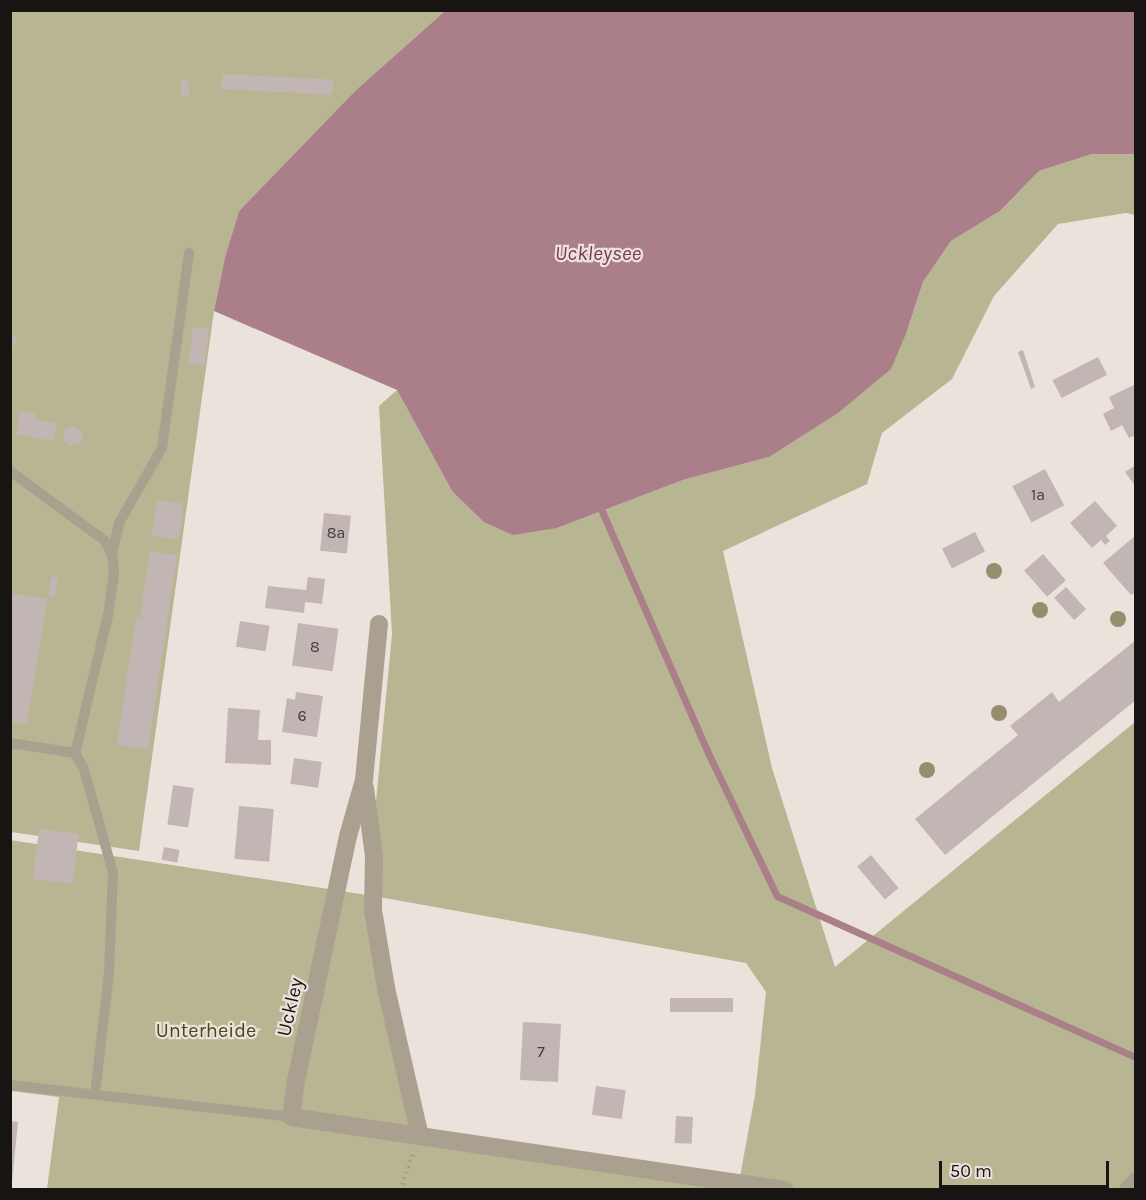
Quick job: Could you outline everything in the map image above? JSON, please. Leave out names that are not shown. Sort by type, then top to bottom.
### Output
[{"type":"street","name":"Uckley","points":[[291,1118],[296,1082],[348,836],[364,780],[378,624]]},
{"type":"street","name":"Uckley","points":[[364,780],[374,856],[373,910],[386,988],[420,1136]]},
{"type":"street","points":[[291,1118],[785,1190]]},
{"type":"street","points":[[1128,1190],[1136,1181]]},
{"type":"lane","points":[[95,1094],[109,973],[113,873],[84,769],[75,753],[108,615],[114,573],[112,554],[118,523],[162,448],[189,253]]},
{"type":"lane","points":[[10,471],[104,540],[112,554]]},
{"type":"lane","points":[[10,743],[75,753]]},
{"type":"lane","points":[[10,1085],[291,1118]]},
{"type":"path","points":[[400,1190],[420,1136]]},
{"type":"green space","points":[[11,11],[445,11],[356,90],[239,211],[225,257],[214,311],[139,851],[11,832]]},
{"type":"green space","name":"Unterheide","points":[[1092,154],[1135,154],[1135,215],[1126,213],[1058,224],[994,296],[952,379],[882,433],[867,484],[723,551],[772,768],[835,967],[1135,722],[1135,1189],[47,1189],[59,1097],[11,1091],[10,840],[367,895],[392,634],[379,406],[397,390],[452,491],[557,528],[683,480],[769,457],[907,331],[923,282],[951,241],[1000,211],[1039,171]],"holes":[[[368,895],[746,963],[766,992],[755,1095],[739,1182],[420,1136]]]},
{"type":"water","name":"Uckleysee","points":[[445,11],[1135,11],[1135,154],[1092,154],[1039,171],[1000,211],[951,241],[923,282],[907,331],[891,369],[838,413],[769,457],[683,480],[557,528],[513,535],[484,522],[452,491],[397,390],[214,311],[225,257],[239,211],[356,90]]},
{"type":"building","points":[[222,74],[333,80],[332,95],[221,89]]},
{"type":"building","points":[[181,80],[188,80],[189,97],[182,97]]},
{"type":"building","points":[[193,327],[209,329],[204,366],[188,364]]},
{"type":"building","points":[[10,335],[17,336],[12,351],[10,350]]},
{"type":"building","points":[[1023,350],[1035,387],[1031,389],[1018,352]]},
{"type":"building","points":[[1098,357],[1107,375],[1062,398],[1053,380]]},
{"type":"building","points":[[1136,384],[1136,435],[1129,438],[1122,425],[1111,431],[1103,414],[1114,408],[1109,397]]},
{"type":"building","points":[[20,411],[37,414],[36,420],[57,424],[53,441],[16,434]]},
{"type":"building","points":[[75,426],[83,433],[81,443],[71,446],[64,440],[65,430]]},
{"type":"building","points":[[1136,465],[1136,487],[1125,472]]},
{"type":"building","points":[[1045,469],[1064,505],[1032,523],[1012,486]]},
{"type":"building","points":[[157,500],[184,504],[179,539],[152,536]]},
{"type":"building","points":[[1095,501],[1117,526],[1106,536],[1110,541],[1105,545],[1101,540],[1092,548],[1070,523]]},
{"type":"building","points":[[324,513],[351,516],[347,554],[320,551]]},
{"type":"building","points":[[975,532],[985,552],[952,568],[942,549]]},
{"type":"building","points":[[1136,535],[1136,592],[1131,595],[1103,563]]},
{"type":"building","points":[[150,551],[177,555],[148,750],[117,745],[136,617],[140,618]]},
{"type":"building","points":[[1043,554],[1066,580],[1047,597],[1024,570]]},
{"type":"building","points":[[52,576],[58,578],[55,597],[48,596]]},
{"type":"building","points":[[308,577],[325,579],[322,604],[305,602],[304,613],[265,608],[268,586],[306,590]]},
{"type":"building","points":[[1066,587],[1086,609],[1074,620],[1054,598]]},
{"type":"building","points":[[10,593],[47,599],[27,725],[10,722]]},
{"type":"building","points":[[240,621],[270,626],[266,651],[236,647]]},
{"type":"building","points":[[298,623],[339,629],[333,671],[292,666]]},
{"type":"building","points":[[1136,640],[1136,700],[945,855],[915,819],[1018,735],[1010,726],[1052,692],[1059,702]]},
{"type":"building","points":[[296,692],[323,696],[317,737],[282,732],[287,698],[295,700]]},
{"type":"building","points":[[228,708],[260,710],[258,740],[271,740],[271,765],[225,763]]},
{"type":"building","points":[[294,758],[322,762],[318,788],[290,784]]},
{"type":"building","points":[[173,785],[194,788],[188,828],[167,825]]},
{"type":"building","points":[[239,806],[274,809],[269,862],[234,859]]},
{"type":"building","points":[[39,829],[79,834],[73,884],[33,879]]},
{"type":"building","points":[[164,847],[180,850],[177,863],[162,860]]},
{"type":"building","points":[[871,855],[899,888],[885,900],[857,867]]},
{"type":"building","points":[[670,998],[733,998],[733,1012],[670,1012]]},
{"type":"building","points":[[523,1022],[561,1024],[558,1082],[520,1080]]},
{"type":"building","points":[[596,1086],[626,1090],[622,1119],[592,1115]]},
{"type":"building","points":[[676,1116],[693,1117],[692,1144],[675,1143]]},
{"type":"building","points":[[10,1121],[18,1122],[12,1182],[10,1182]]},
{"type":"waterway","points":[[602,502],[601,509],[710,757],[777,896],[1136,1057]]}]
